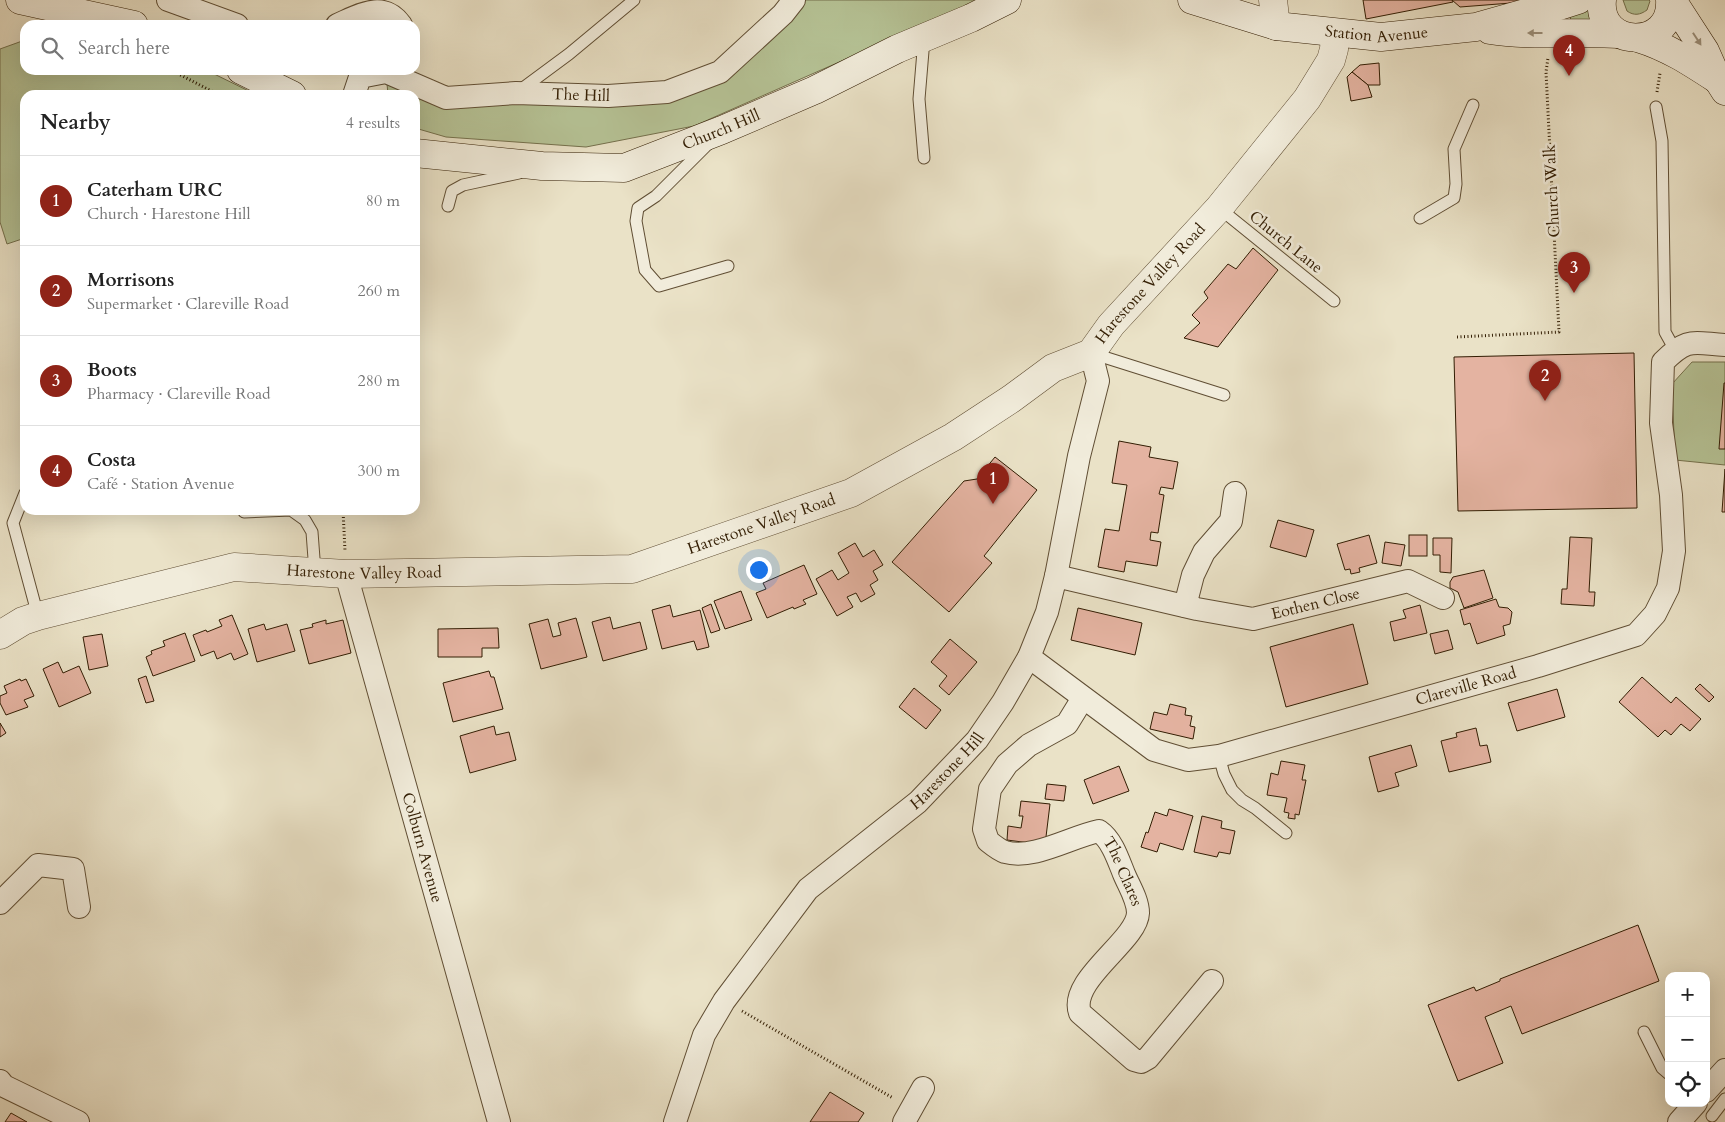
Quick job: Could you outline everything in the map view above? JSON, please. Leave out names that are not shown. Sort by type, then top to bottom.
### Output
[{"type":"main road","points":[[20,0],[111,20]]},
{"type":"main road","name":"Church Hill","points":[[420,154],[542,166],[624,168],[722,130],[815,90],[897,49],[1007,0]]},
{"type":"main road","points":[[1192,0],[1274,13]]},
{"type":"main road","name":"Station Avenue","points":[[1274,13],[1334,33],[1382,37],[1476,27],[1578,0]]},
{"type":"main road","points":[[1602,0],[1602,10],[1610,26],[1628,36],[1648,36],[1658,30],[1665,22],[1671,0]]},
{"type":"main road","points":[[1671,0],[1705,51],[1721,86]]},
{"type":"main road","name":"Station Avenue","points":[[1476,27],[1504,32],[1594,32],[1628,36],[1665,47],[1721,86]]},
{"type":"main road","name":"Harestone Valley Road","points":[[0,635],[23,621],[38,616],[234,567],[346,574],[632,569],[851,493],[953,437],[1011,399],[1053,368],[1090,353],[1111,325],[1218,208],[1307,100],[1331,60],[1334,49],[1334,33]]},
{"type":"main road","points":[[251,75],[282,90]]},
{"type":"street","points":[[168,0],[223,20]]},
{"type":"street","name":"The Hill","points":[[396,75],[446,98],[516,93],[608,96],[667,92],[720,72],[783,14],[794,0]]},
{"type":"street","points":[[348,20],[370,10],[385,10],[398,20]]},
{"type":"street","name":"The Hill","points":[[355,90],[360,77],[369,75]]},
{"type":"street","points":[[1675,350],[1687,342],[1725,345]]},
{"type":"street","name":"Clareville Road","points":[[1029,657],[1154,750],[1188,760],[1219,756],[1538,666],[1636,635],[1654,614],[1668,588],[1674,551],[1671,494],[1661,423],[1663,362],[1675,350]]},
{"type":"street","name":"Harestone Hill","points":[[675,1122],[704,1035],[724,1001],[808,889],[918,802],[977,740],[1003,702],[1029,657],[1047,612],[1056,576],[1079,456],[1098,381],[1090,353]]},
{"type":"street","points":[[1185,606],[1193,575],[1204,552],[1231,521],[1235,493]]},
{"type":"street","name":"Colburn Avenue","points":[[346,574],[499,1122]]},
{"type":"street","name":"Eothen Close","points":[[1056,576],[1185,606],[1253,619],[1408,582],[1443,598]]},
{"type":"street","name":"The Clares","points":[[1083,698],[1067,724],[1029,745],[1007,764],[990,789],[984,828],[988,842],[1004,852],[1032,853],[1086,834],[1099,831],[1105,835],[1136,902],[1138,915],[1133,928],[1096,970],[1078,999],[1078,1006],[1080,1013],[1134,1060],[1141,1062],[1148,1058],[1212,981]]},
{"type":"street","points":[[0,903],[38,865],[73,869],[79,907]]},
{"type":"street","points":[[1710,1087],[1725,1070]]},
{"type":"street","points":[[907,1115],[923,1088]]},
{"type":"street","points":[[1,1089],[78,1122]]},
{"type":"street","points":[[1679,1122],[1704,1109]]},
{"type":"lane","points":[[516,93],[570,54],[634,0]]},
{"type":"lane","points":[[924,38],[918,99],[924,158]]},
{"type":"lane","points":[[1420,218],[1454,198],[1456,184],[1454,149],[1473,105]]},
{"type":"lane","points":[[1656,107],[1662,141],[1665,332],[1675,350]]},
{"type":"lane","points":[[722,130],[656,196],[638,208],[636,221],[645,270],[659,286],[728,266]]},
{"type":"lane","points":[[448,206],[452,191],[463,185],[525,172],[542,166]]},
{"type":"lane","name":"Church Lane","points":[[1218,208],[1334,301]]},
{"type":"lane","points":[[1090,353],[1224,395]]},
{"type":"lane","points":[[20,506],[13,523],[38,616]]},
{"type":"lane","points":[[298,515],[305,520],[312,532],[315,572]]},
{"type":"lane","points":[[1219,756],[1224,774],[1232,790],[1242,800],[1286,833]]},
{"type":"lane","points":[[1644,1032],[1665,1071]]},
{"type":"lane","points":[[1704,1109],[1725,1099]]},
{"type":"path","name":"Church Walk","points":[[1457,337],[1559,332],[1546,72],[1549,46],[1562,45],[1562,33]]},
{"type":"path","points":[[181,75],[209,90]]},
{"type":"path","points":[[343,515],[346,574]]},
{"type":"path","points":[[724,1001],[907,1115]]},
{"type":"green space","points":[[794,0],[980,0],[694,126],[586,147],[446,137],[420,129],[420,90],[388,90],[386,75],[393,75],[446,98],[667,92],[720,72]]},
{"type":"green space","points":[[1623,0],[1650,1],[1647,10],[1635,14],[1627,11]]},
{"type":"green space","points":[[1592,6],[1595,23],[1572,23],[1569,14]]},
{"type":"green space","points":[[20,42],[20,75],[216,75],[247,90],[20,90],[20,240],[7,244],[0,222],[0,49]]},
{"type":"green space","points":[[1692,362],[1725,362],[1725,465],[1675,460],[1672,384]]},
{"type":"building","points":[[1363,0],[1452,0],[1453,2],[1366,19]]},
{"type":"building","points":[[1452,0],[1537,0],[1537,1],[1460,7]]},
{"type":"building","points":[[1379,63],[1380,85],[1368,85],[1352,72],[1360,65]]},
{"type":"building","points":[[1352,72],[1368,85],[1372,97],[1351,101],[1347,77]]},
{"type":"building","points":[[1253,248],[1278,270],[1218,347],[1184,338],[1200,323],[1192,315],[1208,298],[1204,292],[1228,264],[1236,269]]},
{"type":"building","points":[[1634,353],[1637,508],[1458,511],[1454,357]]},
{"type":"building","points":[[1724,383],[1725,449],[1719,449]]},
{"type":"building","points":[[1119,441],[1151,447],[1149,457],[1178,462],[1173,489],[1161,487],[1159,494],[1164,495],[1158,533],[1151,532],[1150,540],[1161,542],[1157,566],[1126,561],[1124,572],[1098,567],[1105,529],[1119,531],[1127,485],[1112,483]]},
{"type":"building","points":[[995,457],[1037,490],[984,556],[992,563],[949,612],[892,562],[964,481],[977,479]]},
{"type":"building","points":[[1725,469],[1725,512],[1722,512]]},
{"type":"building","points":[[1278,520],[1314,530],[1306,557],[1270,547]]},
{"type":"building","points":[[1369,535],[1377,563],[1359,568],[1360,572],[1351,574],[1350,569],[1345,570],[1337,544]]},
{"type":"building","points":[[1409,535],[1427,535],[1427,556],[1409,556]]},
{"type":"building","points":[[1570,537],[1592,538],[1589,592],[1595,592],[1594,606],[1561,604],[1562,589],[1567,589]]},
{"type":"building","points":[[1433,538],[1452,538],[1451,573],[1440,572],[1440,555],[1433,555]]},
{"type":"building","points":[[1385,542],[1405,545],[1401,566],[1382,563]]},
{"type":"building","points":[[855,543],[863,557],[874,550],[883,565],[873,571],[878,580],[870,585],[875,594],[861,602],[856,593],[847,597],[853,607],[837,616],[816,579],[832,570],[838,580],[849,573],[838,553]]},
{"type":"building","points":[[804,565],[817,594],[803,600],[806,604],[794,609],[793,607],[767,618],[756,593],[766,589],[763,583]]},
{"type":"building","points":[[1484,570],[1493,598],[1464,608],[1458,592],[1450,588],[1450,582],[1453,577]]},
{"type":"building","points":[[741,591],[752,620],[725,629],[714,601]]},
{"type":"building","points":[[1496,599],[1499,607],[1508,608],[1512,612],[1510,624],[1503,626],[1505,635],[1477,644],[1470,623],[1464,625],[1460,610]]},
{"type":"building","points":[[711,604],[720,630],[711,633],[702,608]]},
{"type":"building","points":[[670,605],[673,617],[700,610],[709,647],[697,650],[694,641],[662,649],[652,610]]},
{"type":"building","points":[[1420,605],[1427,633],[1394,641],[1390,622],[1406,618],[1403,610]]},
{"type":"building","points":[[1078,608],[1142,623],[1135,655],[1071,640]]},
{"type":"building","points":[[232,615],[248,654],[234,660],[231,653],[217,659],[214,651],[201,656],[193,635],[222,626],[219,620]]},
{"type":"building","points":[[610,617],[613,629],[640,622],[647,649],[603,661],[592,622]]},
{"type":"building","points":[[576,618],[587,657],[541,669],[529,624],[548,619],[553,637],[561,635],[558,623]]},
{"type":"building","points":[[326,620],[326,624],[343,620],[351,653],[309,664],[300,630],[313,627],[312,624]]},
{"type":"building","points":[[264,624],[266,630],[287,624],[295,651],[257,662],[248,629]]},
{"type":"building","points":[[1353,624],[1368,684],[1286,707],[1270,647]]},
{"type":"building","points":[[498,628],[499,648],[482,648],[482,657],[438,657],[438,629]]},
{"type":"building","points":[[1448,630],[1453,649],[1435,654],[1430,634]]},
{"type":"building","points":[[185,633],[195,661],[153,676],[146,657],[152,654],[151,651],[165,646],[163,641]]},
{"type":"building","points":[[102,634],[108,666],[89,670],[83,637]]},
{"type":"building","points":[[950,639],[977,662],[949,695],[939,686],[947,676],[931,662]]},
{"type":"building","points":[[58,662],[63,673],[79,666],[91,693],[59,707],[43,669]]},
{"type":"building","points":[[489,671],[491,677],[494,677],[503,709],[453,722],[443,683]]},
{"type":"building","points":[[146,676],[154,701],[146,703],[138,679]]},
{"type":"building","points":[[1642,677],[1671,703],[1676,697],[1701,719],[1690,731],[1681,724],[1671,735],[1665,730],[1658,737],[1619,702]]},
{"type":"building","points":[[20,679],[21,681],[26,679],[34,696],[24,700],[28,707],[6,715],[0,703],[0,696],[7,693],[4,686]]},
{"type":"building","points":[[1700,684],[1714,697],[1709,702],[1695,689]]},
{"type":"building","points":[[914,688],[941,710],[926,729],[899,707]]},
{"type":"building","points":[[1557,689],[1565,717],[1517,731],[1508,703]]},
{"type":"building","points":[[1170,704],[1186,708],[1185,715],[1192,716],[1190,726],[1195,727],[1193,739],[1150,729],[1154,712],[1167,715]]},
{"type":"building","points":[[0,723],[6,733],[0,737]]},
{"type":"building","points":[[494,726],[496,735],[509,732],[516,760],[470,773],[460,736]]},
{"type":"building","points":[[1476,728],[1480,746],[1487,745],[1491,762],[1449,772],[1441,741],[1457,737],[1456,733]]},
{"type":"building","points":[[1411,745],[1417,766],[1395,773],[1399,786],[1378,792],[1369,757]]},
{"type":"building","points":[[1281,761],[1305,765],[1302,780],[1306,780],[1299,815],[1295,814],[1295,819],[1288,818],[1289,813],[1284,812],[1287,798],[1267,795],[1271,773],[1278,775]]},
{"type":"building","points":[[1119,766],[1129,791],[1093,804],[1084,780]]},
{"type":"building","points":[[1047,784],[1066,786],[1064,801],[1045,799]]},
{"type":"building","points":[[1021,801],[1050,804],[1045,845],[1007,840],[1008,826],[1021,828],[1023,816],[1019,816]]},
{"type":"building","points":[[1169,809],[1193,816],[1183,850],[1160,843],[1157,852],[1141,847],[1155,812],[1167,816]]},
{"type":"building","points":[[1202,816],[1222,821],[1221,828],[1235,831],[1230,854],[1219,852],[1217,857],[1194,852]]},
{"type":"building","points":[[1638,925],[1659,981],[1522,1034],[1511,1006],[1485,1017],[1503,1063],[1458,1081],[1428,1005],[1474,987],[1476,991],[1500,981],[1500,979]]},
{"type":"building","points":[[830,1092],[864,1113],[858,1122],[810,1122]]},
{"type":"building","points":[[11,1113],[27,1122],[5,1122]]},
{"type":"place","name":"Costa","points":[[1569,76]]},
{"type":"place","name":"Boots","points":[[1574,293]]},
{"type":"place","name":"Morrisons","points":[[1545,401]]},
{"type":"place","name":"Caterham URC","points":[[993,504]]}]
